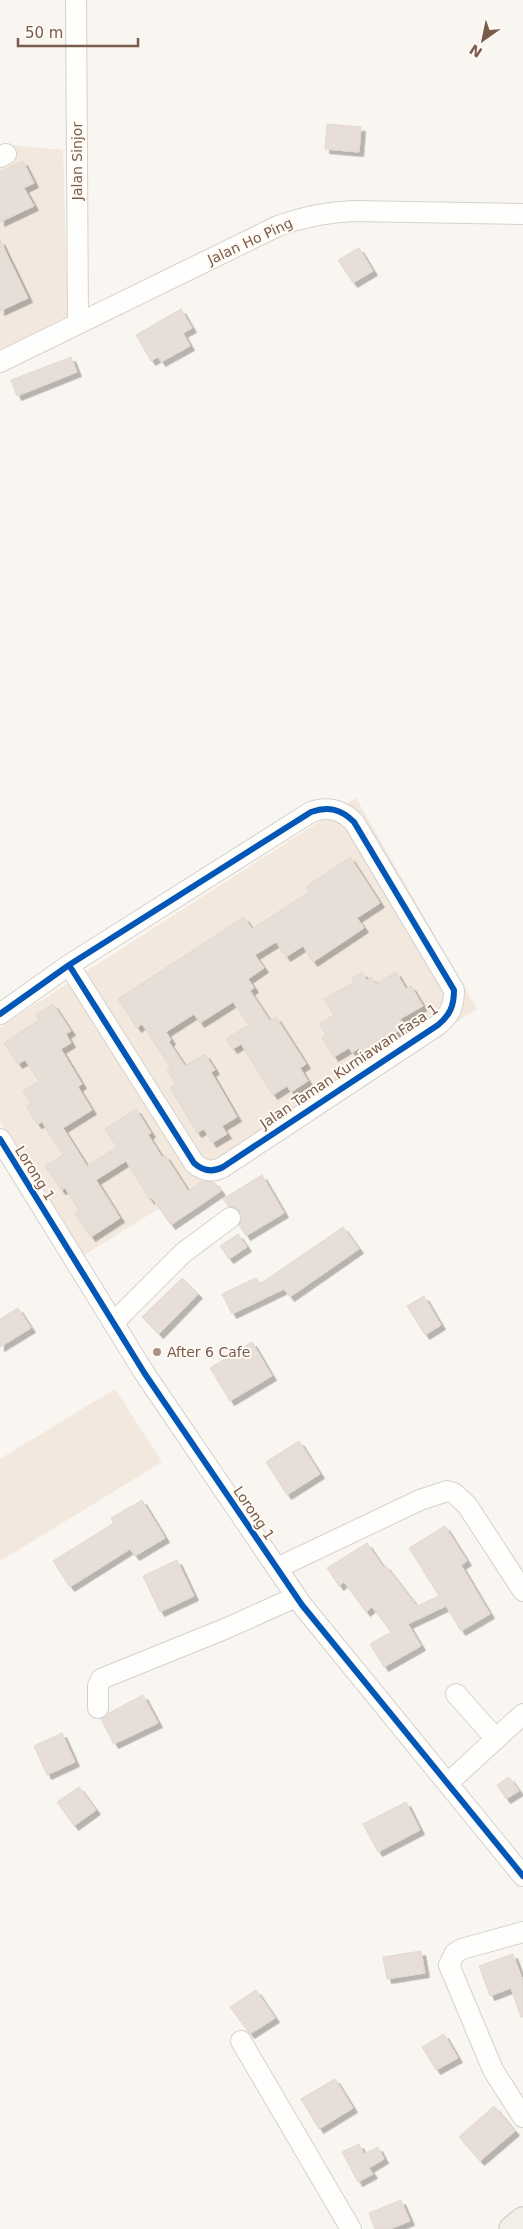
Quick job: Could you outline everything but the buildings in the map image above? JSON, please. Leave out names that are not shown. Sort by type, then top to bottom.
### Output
[{"type":"main road","points":[[512,2229],[523,2220]]},
{"type":"street","name":"Jalan Sinjor","points":[[76,0],[78,323]]},
{"type":"street","name":"Jalan Ho Ping","points":[[0,362],[278,226],[299,218],[328,212],[353,211],[523,214]]},
{"type":"street","name":"Jalan Taman Kurniawan Fasa 1","points":[[0,1014],[69,966],[311,812],[330,808],[347,815],[354,822],[454,990],[454,1000],[452,1010],[446,1019],[438,1025],[223,1167],[211,1171],[194,1163],[69,966]]},
{"type":"street","name":"Lorong 1","points":[[0,1140],[145,1374],[296,1597],[523,1876]]},
{"type":"street","points":[[113,1322],[184,1253],[230,1218]]},
{"type":"street","points":[[277,1568],[420,1500],[447,1491],[454,1493],[468,1505],[523,1591]]},
{"type":"street","points":[[98,1708],[98,1686],[101,1679],[227,1628],[296,1597]]},
{"type":"street","points":[[456,1694],[496,1739]]},
{"type":"street","points":[[448,1783],[523,1714]]},
{"type":"street","points":[[523,1932],[462,1949],[455,1953],[449,1965],[494,2070],[523,2117]]},
{"type":"street","points":[[241,2041],[351,2229]]},
{"type":"shaded area","points":[[0,144],[63,150],[68,316],[0,350]]},
{"type":"shaded area","points":[[356,798],[477,1009],[83,1256],[0,1121],[0,1027]]},
{"type":"shaded area","points":[[115,1389],[162,1462],[0,1561],[0,1459]]},
{"type":"cycle path","points":[[0,1014],[69,965],[311,812],[323,809],[334,810],[344,814],[354,822],[454,990],[454,996],[451,1010],[438,1025],[223,1167],[208,1170],[194,1163],[69,965]]},
{"type":"cycle path","points":[[0,1139],[145,1374],[302,1605],[523,1876]]},
{"type":"place","name":"After 6 Cafe","points":[[157,1352]]}]
